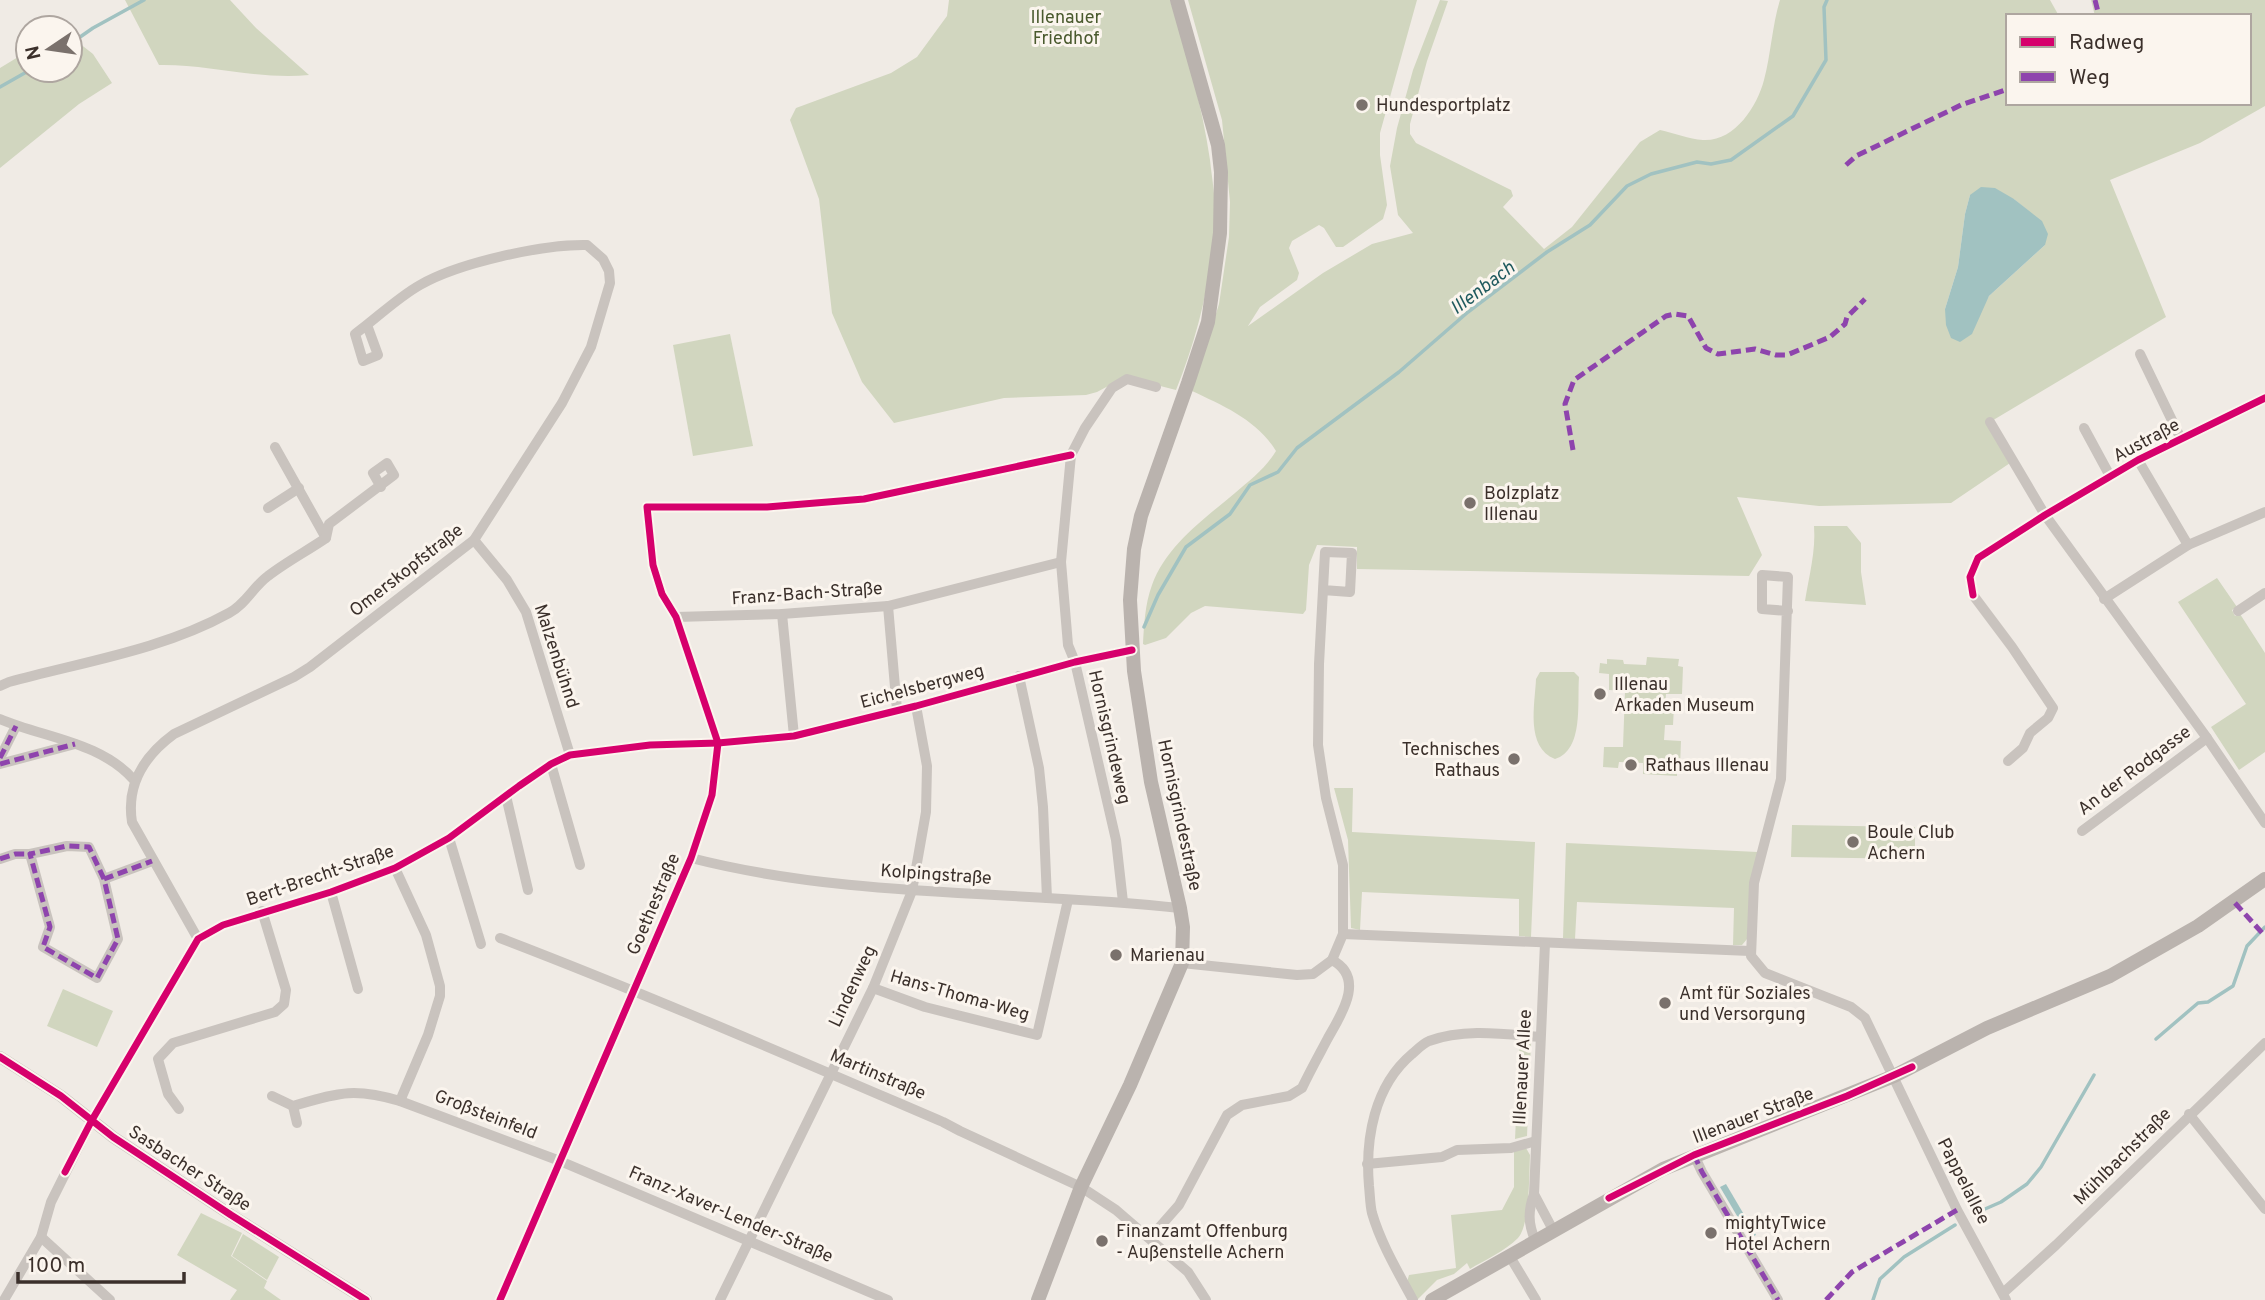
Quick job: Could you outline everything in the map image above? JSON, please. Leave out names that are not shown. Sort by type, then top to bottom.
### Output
[{"type":"main road","name":"Hornisgrindestraße","points":[[1038,1300],[1080,1187],[1130,1085],[1182,963],[1181,908],[1151,782],[1132,650],[1130,600],[1141,516],[1208,321],[1220,233],[1222,172],[1219,145],[1177,0]]},
{"type":"main road","name":"Illenauer Straße","points":[[1432,1300],[1608,1198],[1694,1155],[1894,1076],[1987,1028],[2110,976],[2198,926],[2265,879]]},
{"type":"street","name":"Omerskopfstraße","points":[[134,780],[158,746],[174,734],[302,672],[474,540],[562,403],[591,347],[607,296],[609,271],[603,259],[587,245],[567,244],[525,252],[441,274],[416,287],[367,326]]},
{"type":"street","name":"Austraße","points":[[2140,354],[2182,439]]},
{"type":"street","name":"Hornisgrindeweg","points":[[1123,902],[1116,841],[1075,662],[1068,645],[1061,562],[1071,455],[1085,428],[1112,388],[1127,379],[1156,387]]},
{"type":"street","name":"Austraße","points":[[2008,761],[2023,748],[2030,733],[2048,718],[2053,708],[1973,595],[1970,577],[1979,558],[2138,460],[2265,398]]},
{"type":"street","points":[[1990,422],[2045,515],[2265,822]]},
{"type":"street","name":"Austraße","points":[[2084,428],[2110,476]]},
{"type":"street","points":[[275,447],[326,538]]},
{"type":"street","name":"Goethestraße","points":[[500,1300],[691,858],[712,795],[718,743],[676,617],[662,594],[653,565],[647,507],[767,507],[864,499],[1071,455]]},
{"type":"street","name":"Austraße","points":[[2138,460],[2188,545]]},
{"type":"street","points":[[0,687],[9,682],[120,654],[180,635],[228,614],[244,604],[265,577],[326,538],[330,524],[381,487]]},
{"type":"street","points":[[268,508],[299,488]]},
{"type":"street","points":[[2104,599],[2188,545],[2264,513]]},
{"type":"street","name":"Malzenbühnd","points":[[474,540],[508,580],[526,612],[570,755]]},
{"type":"street","name":"Franz-Bach-Straße","points":[[676,617],[782,614],[888,606],[1061,562]]},
{"type":"street","points":[[1182,963],[1297,975],[1312,974],[1332,960],[1343,934],[1343,865],[1326,798],[1318,745],[1323,590]]},
{"type":"street","points":[[2238,611],[2265,593]]},
{"type":"street","points":[[888,606],[897,710]]},
{"type":"street","points":[[1343,934],[1750,951],[1754,883],[1781,779],[1787,611]]},
{"type":"street","points":[[782,614],[794,736]]},
{"type":"street","name":"Eichelsbergweg","points":[[718,743],[794,736],[916,706],[1019,676],[1132,650]]},
{"type":"street","points":[[1019,676],[1039,768],[1047,898]]},
{"type":"street","name":"Lindenweg","points":[[719,1300],[873,988],[912,891],[926,812],[927,766],[916,706]]},
{"type":"street","points":[[0,719],[75,744],[122,766],[134,780],[130,809],[132,822],[198,939],[92,1119],[51,1202],[41,1237],[4,1300]]},
{"type":"street","points":[[0,758],[16,726]]},
{"type":"street","name":"An der Rodgasse","points":[[2082,831],[2207,738]]},
{"type":"street","name":"Bert-Brecht-Straße","points":[[198,939],[223,925],[331,892],[395,868],[449,838],[551,764],[570,755],[650,745],[718,743]]},
{"type":"street","points":[[0,764],[75,744]]},
{"type":"street","points":[[551,764],[580,865]]},
{"type":"street","points":[[506,796],[528,890]]},
{"type":"street","points":[[449,838],[481,944]]},
{"type":"street","points":[[0,859],[67,846],[89,847],[104,879],[118,939],[97,978],[43,947],[50,927],[30,854]]},
{"type":"street","name":"Kolpingstraße","points":[[691,858],[743,871],[789,878],[912,891],[1123,902],[1181,908]]},
{"type":"street","points":[[104,879],[152,861]]},
{"type":"street","points":[[395,868],[426,934],[440,986],[440,996],[428,1035],[400,1101]]},
{"type":"street","name":"Bert-Brecht-Straße","points":[[331,892],[358,989]]},
{"type":"street","name":"Hans-Thoma-Weg","points":[[873,988],[925,1007],[1037,1035],[1068,900]]},
{"type":"street","name":"Bert-Brecht-Straße","points":[[179,1109],[168,1094],[158,1059],[173,1043],[275,1012],[284,1004],[286,990],[262,911]]},
{"type":"street","name":"Martinstraße","points":[[500,938],[634,989],[831,1073],[1080,1187],[1116,1210],[1188,1272],[1206,1300]]},
{"type":"street","name":"Illenauer Allee","points":[[1535,1240],[1529,1225],[1529,1208],[1534,1194],[1545,943]]},
{"type":"street","name":"Pappelallee","points":[[1750,951],[1755,963],[1765,972],[1851,1007],[1865,1018],[1957,1210],[2005,1297]]},
{"type":"street","points":[[1150,1238],[1179,1205],[1227,1115],[1242,1105],[1289,1096],[1302,1087],[1348,1001],[1347,975],[1340,964],[1332,960]]},
{"type":"street","points":[[1413,1300],[1392,1262],[1371,1211],[1367,1164],[1371,1125],[1388,1082],[1396,1069],[1426,1042],[1456,1035],[1485,1033],[1541,1037]]},
{"type":"street","name":"Mühlbachstraße","points":[[2005,1297],[2189,1114],[2265,1043]]},
{"type":"street","name":"Sasbacher Straße","points":[[0,1057],[61,1096],[113,1137],[366,1300]]},
{"type":"street","name":"Großsteinfeld","points":[[293,1106],[345,1091],[378,1094],[560,1161]]},
{"type":"street","points":[[272,1096],[293,1106],[297,1123]]},
{"type":"street","points":[[2189,1114],[2265,1209]]},
{"type":"street","points":[[1367,1164],[1441,1157],[1457,1150],[1511,1148],[1536,1141]]},
{"type":"street","name":"Illenauer Straße","points":[[1694,1155],[1778,1300]]},
{"type":"street","name":"Franz-Xaver-Lender-Straße","points":[[560,1161],[888,1300]]},
{"type":"street","name":"Illenauer Allee","points":[[1534,1194],[1553,1230]]},
{"type":"street","points":[[41,1237],[110,1300]]},
{"type":"street","points":[[1509,1255],[1535,1300]]},
{"type":"green space","points":[[125,0],[230,0],[256,28],[309,75],[271,75],[159,65]]},
{"type":"green space","name":"Illenauer Friedhof","points":[[949,0],[1170,0],[1203,119],[1215,212],[1211,263],[1203,306],[1176,390],[1125,377],[1086,395],[1004,398],[894,423],[862,382],[832,313],[819,199],[790,120],[796,108],[891,73],[917,57],[947,16]]},
{"type":"green space","points":[[1188,0],[1417,0],[1380,133],[1380,155],[1387,205],[1383,219],[1343,247],[1336,247],[1324,228],[1319,225],[1292,241],[1289,248],[1299,273],[1297,280],[1260,307],[1248,326],[1323,273],[1372,244],[1413,233],[1398,215],[1390,166],[1413,70],[1440,0],[1448,1],[1427,61],[1410,124],[1410,134],[1416,143],[1511,190],[1513,196],[1503,207],[1544,249],[1572,227],[1640,142],[1660,130],[1703,140],[1714,139],[1725,135],[1742,121],[1761,90],[1780,0],[2050,0],[2058,14],[2006,14],[2006,105],[2251,105],[2251,14],[2094,14],[2091,0],[2265,0],[2265,106],[2200,143],[2110,180],[2166,317],[1990,422],[2013,461],[1951,503],[1819,506],[1737,497],[1762,555],[1749,576],[1357,569],[1357,547],[1317,545],[1309,565],[1306,610],[1303,614],[1205,606],[1191,613],[1166,638],[1143,644],[1145,614],[1158,571],[1176,546],[1257,474],[1276,451],[1250,422],[1192,391],[1219,304],[1229,237],[1230,202],[1222,120]],"holes":[[[1970,195],[2014,199],[2026,209],[2045,245],[1989,296],[1980,312],[1945,309],[1958,267]]]},
{"type":"green space","points":[[84,47],[93,54],[112,83],[79,104],[0,168],[0,68],[14,60],[14,84],[84,84]]},
{"type":"green space","points":[[730,334],[753,446],[693,456],[673,345]]},
{"type":"green space","points":[[1814,526],[1847,526],[1861,543],[1861,572],[1866,605],[1805,601],[1813,554]]},
{"type":"green space","points":[[2217,578],[2237,607],[2232,610],[2235,616],[2240,614],[2265,653],[2265,752],[2239,770],[2211,727],[2246,704],[2178,602]]},
{"type":"green space","points":[[1647,657],[1679,659],[1678,666],[1683,667],[1682,694],[1666,694],[1665,706],[1674,707],[1673,725],[1665,725],[1664,740],[1681,741],[1677,776],[1643,774],[1643,763],[1619,762],[1618,768],[1603,767],[1604,747],[1623,747],[1625,691],[1609,690],[1609,674],[1599,673],[1600,663],[1607,664],[1607,659],[1623,660],[1624,664],[1646,665]]},
{"type":"green space","points":[[1540,672],[1574,672],[1579,677],[1575,736],[1571,746],[1555,759],[1539,745],[1534,724],[1536,679]]},
{"type":"green space","points":[[1334,788],[1353,788],[1352,832],[1535,842],[1531,937],[1519,936],[1519,899],[1362,892],[1360,930],[1351,928],[1348,840]]},
{"type":"green space","name":"Boule Club Achern","points":[[1792,825],[1915,827],[1915,859],[1791,857]]},
{"type":"green space","points":[[1566,843],[1758,852],[1747,939],[1742,945],[1733,945],[1734,908],[1577,902],[1575,939],[1563,938]]},
{"type":"green space","points":[[63,989],[113,1011],[97,1047],[47,1026]]},
{"type":"green space","points":[[1520,1036],[1531,1042],[1527,1136],[1515,1139]]},
{"type":"green space","points":[[1526,1148],[1530,1155],[1528,1199],[1525,1222],[1518,1238],[1470,1269],[1467,1263],[1454,1274],[1437,1280],[1417,1300],[1407,1282],[1409,1275],[1456,1268],[1451,1215],[1502,1210],[1514,1187],[1514,1151]]},
{"type":"green space","points":[[201,1213],[242,1233],[231,1256],[267,1281],[264,1288],[281,1300],[230,1300],[237,1290],[177,1255]]},
{"type":"green space","points":[[243,1234],[279,1257],[267,1280],[232,1256]]},
{"type":"water","points":[[1981,187],[1995,188],[2014,199],[2042,221],[2048,234],[2045,245],[1989,296],[1972,334],[1960,342],[1951,338],[1946,325],[1945,309],[1958,267],[1970,195]]},
{"type":"water","points":[[1726,1184],[1756,1235],[1750,1238],[1720,1187]]},
{"type":"waterway","points":[[84,34],[144,0]]},
{"type":"waterway","name":"Illenbach","points":[[1144,627],[1158,595],[1186,547],[1230,514],[1250,485],[1278,472],[1297,448],[1399,372],[1468,312],[1547,252],[1590,225],[1627,186],[1651,174],[1697,162],[1711,164],[1731,160],[1793,116],[1826,60],[1824,7],[1827,0]]},
{"type":"waterway","points":[[0,87],[14,79]]},
{"type":"waterway","points":[[2156,1039],[2198,1003],[2208,1002],[2233,986],[2247,946],[2265,927]]},
{"type":"waterway","points":[[1985,1209],[2001,1202],[2027,1184],[2041,1167],[2094,1075]]},
{"type":"waterway","points":[[1873,1300],[1880,1279],[1904,1257],[1955,1225]]},
{"type":"marked path","points":[[2095,0],[2098,14]]},
{"type":"marked path","points":[[1846,165],[1856,156],[1961,105],[2006,90]]},
{"type":"marked path","points":[[1573,450],[1565,404],[1574,380],[1666,316],[1688,316],[1706,348],[1718,354],[1755,349],[1787,355],[1830,337],[1845,324],[1847,317],[1865,299]]},
{"type":"marked path","points":[[0,758],[16,726]]},
{"type":"marked path","points":[[0,764],[75,744]]},
{"type":"marked path","points":[[104,879],[89,847],[67,846],[30,854],[50,927],[43,947],[97,978],[118,939],[104,879],[152,861]]},
{"type":"marked path","points":[[0,859],[15,854],[30,854]]},
{"type":"marked path","points":[[2235,903],[2265,936]]},
{"type":"marked path","points":[[1694,1155],[1778,1300]]},
{"type":"marked path","points":[[1826,1300],[1852,1272],[1957,1210]]},
{"type":"cycle path","points":[[1973,595],[1970,577],[1978,558],[2138,460],[2265,398]]},
{"type":"cycle path","points":[[500,1300],[691,858],[712,795],[718,743],[676,617],[662,594],[653,565],[647,507],[767,507],[864,499],[1071,455]]},
{"type":"cycle path","points":[[65,1172],[92,1120],[198,939],[223,925],[331,892],[395,868],[449,838],[551,764],[570,755],[650,745],[718,743],[794,736],[1075,662],[1132,650]]},
{"type":"cycle path","points":[[0,1057],[61,1096],[113,1137],[366,1300]]},
{"type":"cycle path","points":[[1609,1198],[1694,1155],[1847,1096],[1912,1067]]},
{"type":"place","name":"Hundesportplatz","points":[[1362,105]]},
{"type":"place","name":"Bolzplatz Illenau","points":[[1470,503]]},
{"type":"place","name":"Illenau Arkaden Museum","points":[[1600,694]]},
{"type":"place","name":"Technisches Rathaus","points":[[1514,759]]},
{"type":"place","name":"Rathaus Illenau","points":[[1631,765]]},
{"type":"place","name":"Boule Club Achern","points":[[1853,842]]},
{"type":"place","name":"Marienau","points":[[1116,955]]},
{"type":"place","name":"Amt für Soziales und Versorgung","points":[[1665,1003]]},
{"type":"place","name":"mightyTwice Hotel Achern","points":[[1711,1233]]},
{"type":"place","name":"Finanzamt Offenburg - Außenstelle Achern","points":[[1102,1241]]}]
